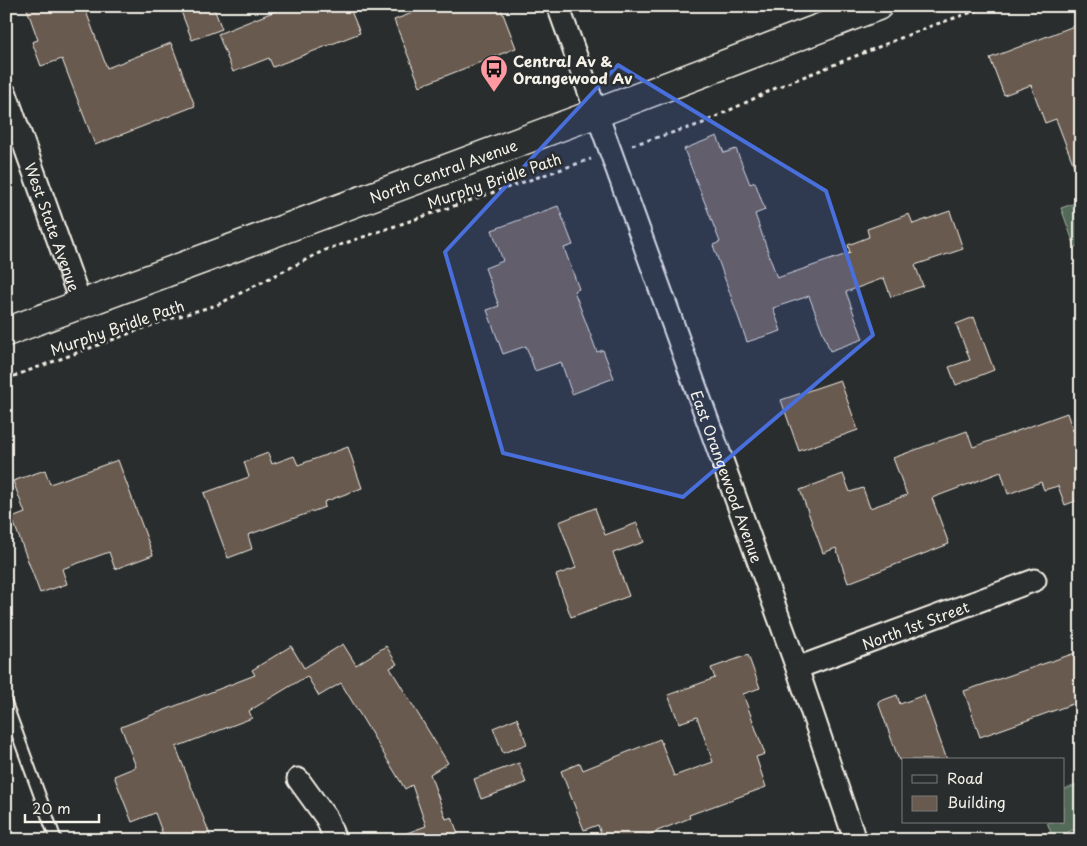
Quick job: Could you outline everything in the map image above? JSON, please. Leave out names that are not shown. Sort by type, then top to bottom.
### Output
[{"type":"main road","name":"North Central Avenue","points":[[6,332],[597,113],[878,6]]},
{"type":"street","name":"East Orangewood Avenue","points":[[558,6],[797,668],[855,840]]},
{"type":"street","name":"West State Avenue","points":[[6,94],[81,304]]},
{"type":"street","name":"North 1st Street","points":[[797,668],[1035,580]]},
{"type":"street","points":[[298,779],[328,819],[335,840]]},
{"type":"lane","points":[[6,703],[56,840]]},
{"type":"path","name":"Murphy Bridle Path","points":[[6,379],[166,320],[217,305],[325,250],[610,152],[701,124],[778,87],[931,26],[990,6]]},
{"type":"highlighted area","points":[[618,65],[826,191],[873,335],[683,497],[503,453],[445,252]]},
{"type":"green space","points":[[1081,201],[1081,245],[1075,247],[1061,208]]},
{"type":"green space","points":[[1081,783],[1081,827],[1053,838],[1048,824],[1064,824],[1064,790]]},
{"type":"building","points":[[26,6],[84,6],[107,68],[171,43],[195,106],[95,145],[62,59],[41,66],[32,42],[38,40]]},
{"type":"building","points":[[179,6],[213,6],[222,29],[192,40]]},
{"type":"building","points":[[288,6],[349,6],[360,33],[273,67],[269,58],[233,72],[218,34]]},
{"type":"building","points":[[430,6],[500,6],[516,48],[420,86],[394,20]]},
{"type":"building","points":[[1074,26],[1081,45],[1081,179],[1079,179],[1056,119],[1045,123],[1031,85],[1004,95],[990,58]]},
{"type":"building","points":[[717,136],[724,153],[736,149],[750,184],[755,182],[765,210],[755,214],[777,278],[850,253],[848,245],[869,237],[867,229],[909,214],[913,224],[950,211],[963,249],[915,265],[923,286],[891,297],[884,278],[846,292],[863,339],[830,351],[809,296],[773,308],[781,331],[747,342],[713,245],[720,242],[684,149]]},
{"type":"building","points":[[558,206],[573,245],[564,248],[579,289],[574,291],[597,352],[603,350],[614,378],[572,394],[561,362],[535,371],[526,346],[503,354],[487,310],[499,306],[485,268],[503,261],[492,230]]},
{"type":"building","points":[[974,317],[994,370],[956,385],[949,367],[970,360],[956,324]]},
{"type":"building","points":[[840,380],[858,430],[799,451],[781,400]]},
{"type":"building","points":[[1067,413],[1073,431],[1081,428],[1081,499],[1065,505],[1058,486],[1044,490],[1041,482],[1008,494],[1001,472],[932,498],[949,544],[848,583],[836,548],[823,553],[800,490],[843,474],[850,492],[863,488],[870,508],[907,495],[893,458],[967,431],[973,447]]},
{"type":"building","points":[[348,447],[362,488],[324,502],[325,507],[248,535],[252,549],[228,558],[204,493],[249,477],[244,462],[268,453],[272,464],[294,456],[298,465]]},
{"type":"building","points":[[118,460],[153,555],[115,569],[109,552],[62,569],[67,584],[40,593],[12,518],[25,513],[13,481],[45,470],[50,484]]},
{"type":"building","points":[[595,508],[605,535],[637,523],[644,542],[613,553],[629,596],[571,617],[556,575],[576,568],[559,522]]},
{"type":"building","points":[[343,644],[356,665],[386,646],[397,664],[390,668],[448,763],[430,774],[446,819],[452,817],[460,840],[396,840],[396,837],[426,826],[412,785],[405,789],[341,683],[319,696],[307,676],[249,711],[252,718],[176,747],[212,840],[165,840],[155,813],[132,822],[114,776],[136,767],[121,727],[255,675],[252,670],[291,646],[304,668]]},
{"type":"building","points":[[1081,651],[1081,701],[980,737],[964,691]]},
{"type":"building","points":[[748,655],[760,688],[743,694],[765,754],[756,757],[766,787],[689,815],[690,818],[635,840],[603,840],[598,825],[584,830],[561,771],[580,763],[583,770],[660,739],[674,776],[713,762],[697,717],[679,723],[668,695],[715,678],[711,668]]},
{"type":"building","points":[[897,695],[900,704],[924,695],[946,758],[902,758],[902,760],[899,760],[878,702]]},
{"type":"building","points":[[517,718],[527,744],[503,753],[493,728]]},
{"type":"building","points":[[519,763],[526,783],[481,799],[474,779]]},
{"type":"place","name":"Central Av & Orangewood Av","points":[[494,93]]}]
